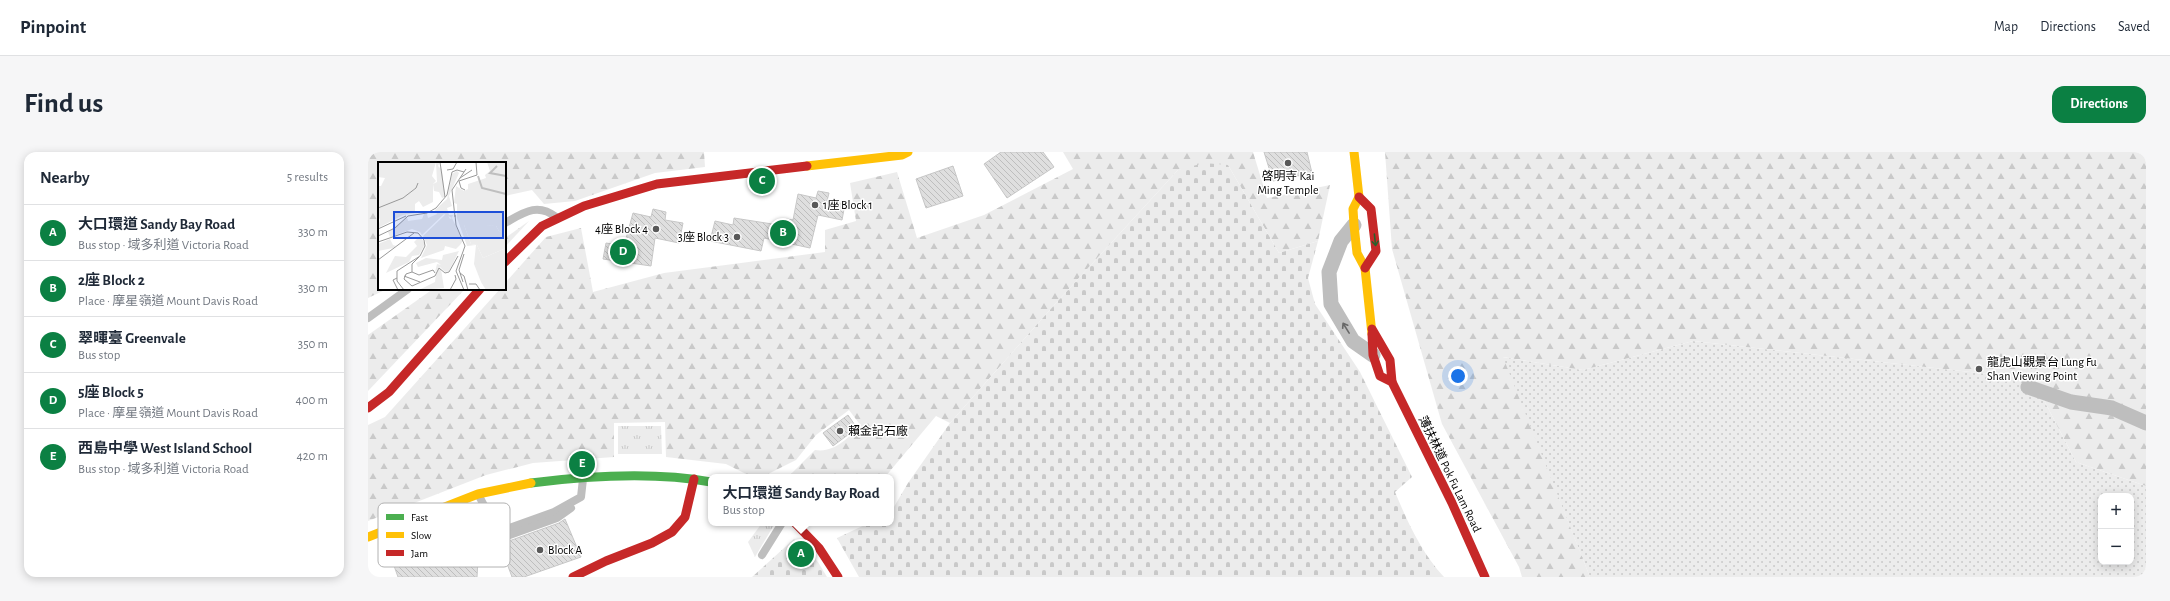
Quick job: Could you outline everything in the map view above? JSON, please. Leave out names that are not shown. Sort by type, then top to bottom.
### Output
[{"type":"main road","points":[[506,261],[542,226],[584,206],[656,184],[902,155],[908,152]]},
{"type":"main road","name":"薄扶林道 Pok Fu Lam Road","points":[[1354,152],[1359,197],[1353,209],[1354,225],[1357,253],[1365,268],[1367,300],[1372,328],[1373,355],[1380,376],[1392,382]]},
{"type":"main road","points":[[1359,197],[1371,209],[1376,251],[1365,268]]},
{"type":"main road","points":[[368,408],[389,392],[479,290]]},
{"type":"main road","name":"薄扶林道 Pok Fu Lam Road","points":[[1372,328],[1388,352],[1394,370],[1392,382],[1452,503],[1486,577]]},
{"type":"main road","points":[[455,503],[496,488],[523,484],[583,479],[666,476],[708,481]]},
{"type":"main road","points":[[573,577],[642,547],[668,534],[678,526],[684,518],[694,479]]},
{"type":"main road","points":[[798,526],[818,548],[838,577]]},
{"type":"main road","points":[[368,537],[378,533]]},
{"type":"street","points":[[1354,225],[1341,241],[1329,272],[1331,304],[1353,341],[1373,355]]},
{"type":"street","points":[[2028,387],[2071,402],[2112,408],[2146,423]]},
{"type":"lane","points":[[506,222],[522,214],[538,209],[548,211],[558,219]]},
{"type":"lane","points":[[368,318],[407,290]]},
{"type":"lane","points":[[510,528],[554,512],[581,497],[583,479]]},
{"type":"lane","points":[[478,494],[483,503]]},
{"type":"lane","points":[[762,555],[780,526]]},
{"type":"green space","points":[[368,152],[704,152],[705,167],[655,173],[575,201],[544,204],[532,190],[506,196],[506,162],[378,162],[378,290],[385,290],[368,298]]},
{"type":"green space","points":[[1063,152],[1253,152],[1267,198],[1330,185],[1318,241],[1279,253],[1228,165],[1178,170],[1057,302],[950,423],[936,416],[888,474],[791,474],[815,450],[835,447],[846,440],[861,426],[849,410],[816,435],[796,460],[768,474],[746,474],[726,464],[666,457],[665,422],[614,423],[614,457],[533,463],[486,475],[414,503],[378,503],[378,517],[368,521],[368,425],[385,417],[499,290],[506,290],[506,282],[546,237],[581,228],[593,292],[664,273],[825,252],[825,230],[856,221],[850,183],[897,172],[917,238],[984,215],[1073,169]]},
{"type":"green space","points":[[1385,152],[2146,152],[2146,486],[2076,462],[2033,379],[1693,341],[1583,370],[1503,357],[1590,577],[1522,577],[1519,567],[1442,424],[1392,249]]},
{"type":"green space","points":[[1204,163],[1228,165],[1279,253],[1318,241],[1308,278],[1315,304],[1360,372],[1412,477],[1395,492],[1410,526],[1428,558],[1444,577],[859,577],[837,538],[863,526],[894,526],[894,507],[908,483],[950,423],[1057,302],[1178,170]]},
{"type":"green space","points":[[529,221],[506,246],[506,237]]},
{"type":"green space","points":[[432,290],[464,290],[368,391],[368,335]]},
{"type":"green space","points":[[1693,341],[2033,379],[2076,462],[2146,486],[2146,577],[1590,577],[1502,357],[1583,370]]},
{"type":"green space","points":[[618,426],[661,426],[662,454],[618,454]]},
{"type":"green space","points":[[760,526],[773,526],[755,557],[748,542]]},
{"type":"green space","points":[[794,539],[818,562],[827,577],[752,577]]},
{"type":"building","points":[[1001,152],[1043,152],[1054,167],[1007,198],[984,164]]},
{"type":"building","name":"啓明寺 Kai Ming Temple","points":[[1264,152],[1307,152],[1312,173],[1273,181]]},
{"type":"building","points":[[953,166],[963,196],[926,208],[916,179]]},
{"type":"building","points":[[818,191],[829,193],[827,201],[845,204],[842,220],[818,215],[810,248],[764,238],[761,251],[710,241],[715,221],[733,225],[734,218],[785,226],[786,219],[793,220],[798,194],[816,198]]},
{"type":"building","points":[[653,209],[666,212],[665,220],[683,223],[679,243],[655,238],[651,266],[603,259],[606,243],[624,246],[633,213],[651,217]]},
{"type":"building","name":"賴金記石廠","points":[[848,415],[857,428],[833,446],[823,433]]},
{"type":"building","name":"Block A","points":[[565,519],[581,557],[524,577],[512,577],[508,567],[510,567],[510,541],[559,523]]},
{"type":"building","points":[[394,567],[478,567],[477,577],[398,577]]},
{"type":"traffic: fast","points":[[531,483],[575,478],[621,476],[668,477],[708,482]]},
{"type":"traffic: slow","points":[[807,166],[902,155],[908,152]]},
{"type":"traffic: slow","points":[[1354,152],[1359,197],[1353,209],[1354,225],[1357,253],[1365,268],[1372,334]]},
{"type":"traffic: slow","points":[[455,503],[478,494],[531,483]]},
{"type":"traffic: slow","points":[[368,537],[378,533]]},
{"type":"traffic: jam","points":[[506,261],[542,226],[584,206],[657,184],[807,166]]},
{"type":"traffic: jam","points":[[1359,197],[1371,209],[1376,251],[1365,268]]},
{"type":"traffic: jam","points":[[368,408],[389,392],[479,290]]},
{"type":"traffic: jam","points":[[1372,329],[1390,360],[1392,382]]},
{"type":"traffic: jam","points":[[1372,334],[1373,355],[1380,376],[1392,382],[1452,503],[1485,577]]},
{"type":"traffic: jam","points":[[573,577],[606,561],[652,543],[672,532],[685,517],[694,479]]},
{"type":"traffic: jam","points":[[798,526],[819,548],[838,577]]},
{"type":"place","name":"啓明寺 Kai Ming Temple","points":[[1288,163]]},
{"type":"place","name":"翠暉臺 Greenvale","points":[[762,181]]},
{"type":"place","name":"1座 Block 1","points":[[815,205]]},
{"type":"place","name":"4座 Block 4","points":[[656,229]]},
{"type":"place","name":"2座 Block 2","points":[[783,233]]},
{"type":"place","name":"3座 Block 3","points":[[737,237]]},
{"type":"place","name":"5座 Block 5","points":[[623,252]]},
{"type":"place","name":"龍虎山觀景台 Lung Fu Shan Viewing Point","points":[[1979,369]]},
{"type":"place","name":"賴金記石廠","points":[[840,431]]},
{"type":"place","name":"西島中學 West Island School","points":[[582,464]]},
{"type":"place","name":"Block A","points":[[540,550]]},
{"type":"place","name":"大口環道 Sandy Bay Road","points":[[801,554]]}]
